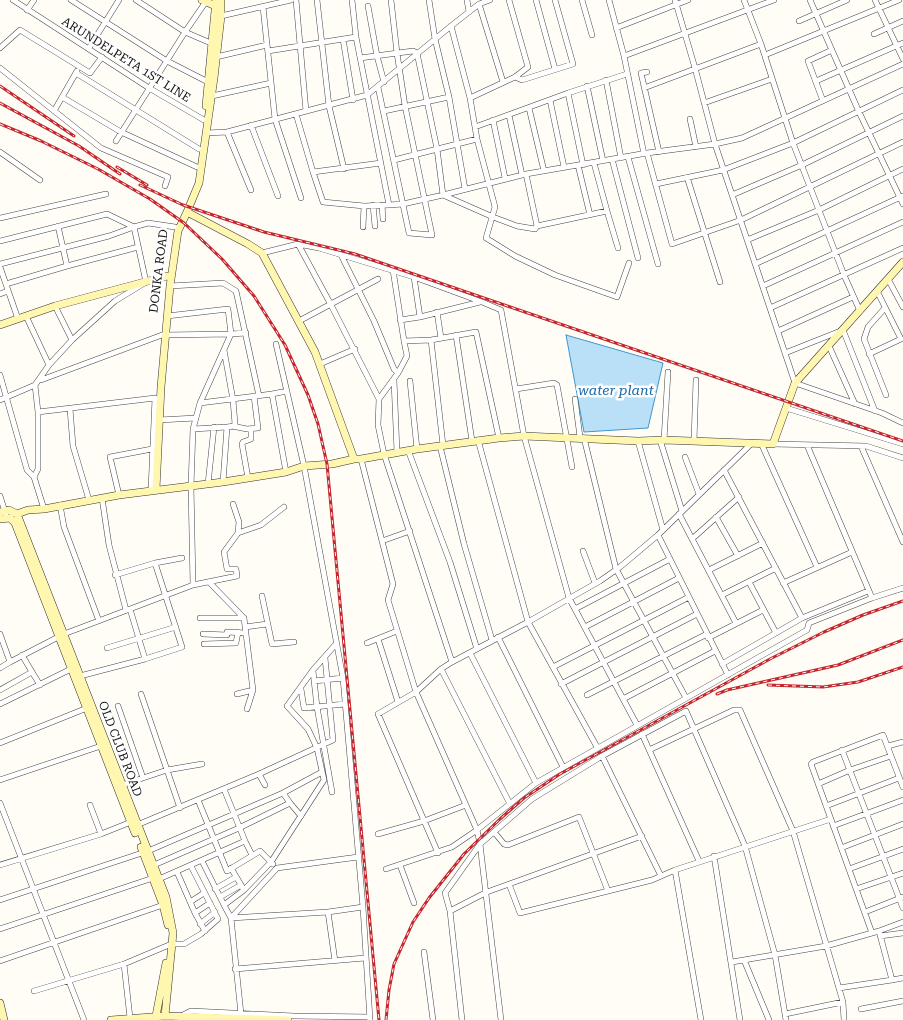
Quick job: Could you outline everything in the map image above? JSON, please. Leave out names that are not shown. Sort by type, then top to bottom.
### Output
[{"type":"street","name":"ARUNDELPETA 1ST LINE","points":[[13,0],[149,88],[204,120]]},
{"type":"street","points":[[27,10],[34,0]]},
{"type":"street","points":[[71,0],[167,61],[208,82]]},
{"type":"street","points":[[89,48],[119,0]]},
{"type":"street","points":[[136,0],[185,32],[213,44]]},
{"type":"street","points":[[116,141],[205,1],[218,4],[264,7],[291,0]]},
{"type":"street","points":[[296,0],[306,111]]},
{"type":"street","points":[[317,0],[330,106],[344,169]]},
{"type":"street","points":[[352,0],[356,36],[389,205]]},
{"type":"street","points":[[378,87],[409,233],[432,235],[405,106],[392,0]]},
{"type":"street","points":[[429,0],[465,189]]},
{"type":"street","points":[[467,0],[469,12]]},
{"type":"street","points":[[207,133],[227,132],[275,118],[367,96],[479,4],[490,0]]},
{"type":"street","points":[[470,98],[515,77],[528,67],[509,0]]},
{"type":"street","points":[[536,0],[555,69]]},
{"type":"street","points":[[515,77],[522,80],[573,64],[555,0]]},
{"type":"street","points":[[582,0],[592,35]]},
{"type":"street","points":[[609,0],[624,56],[646,154],[672,244],[741,220],[903,142]]},
{"type":"street","points":[[616,28],[676,2],[688,0]]},
{"type":"street","points":[[744,0],[765,55],[784,119],[835,254],[860,311]]},
{"type":"street","points":[[624,56],[774,0]]},
{"type":"street","points":[[810,0],[859,112],[903,204]]},
{"type":"street","points":[[799,21],[847,0]]},
{"type":"street","points":[[875,0],[903,59]]},
{"type":"street","points":[[765,55],[899,0]]},
{"type":"street","points":[[676,2],[723,170],[795,383]]},
{"type":"street","name":"DONKA ROAD","points":[[154,490],[167,276],[176,227],[193,186],[204,120],[218,4]]},
{"type":"street","name":"DONKA ROAD","points":[[154,490],[152,449],[155,398],[178,231],[188,212],[198,183],[207,133],[216,57],[218,4]]},
{"type":"street","points":[[479,4],[504,82]]},
{"type":"street","points":[[368,6],[384,82]]},
{"type":"street","points":[[264,7],[275,118],[301,198]]},
{"type":"street","points":[[874,34],[903,21]]},
{"type":"street","points":[[451,26],[470,98],[474,127],[495,207],[486,238],[515,256],[555,275],[617,297],[628,263]]},
{"type":"street","points":[[0,48],[20,30],[90,73],[102,57]]},
{"type":"street","points":[[216,57],[268,48],[301,47],[356,36]]},
{"type":"street","points":[[343,39],[353,100]]},
{"type":"street","points":[[816,81],[903,43]]},
{"type":"street","points":[[644,88],[761,44]]},
{"type":"street","points":[[823,101],[808,61],[832,50]]},
{"type":"street","points":[[360,58],[413,51],[417,53]]},
{"type":"street","points":[[417,53],[437,149],[443,195]]},
{"type":"street","points":[[296,114],[323,202],[364,206],[403,204],[524,174],[715,144],[742,138],[903,64]]},
{"type":"street","points":[[54,111],[79,66]]},
{"type":"street","points":[[0,68],[101,148],[168,176],[165,186]]},
{"type":"street","points":[[647,72],[641,73],[659,152]]},
{"type":"street","points":[[76,73],[199,150]]},
{"type":"street","points":[[474,127],[587,86],[627,74]]},
{"type":"street","points":[[704,103],[772,79]]},
{"type":"street","points":[[606,80],[625,157],[658,264]]},
{"type":"street","points":[[212,96],[272,83]]},
{"type":"street","points":[[587,86],[603,161]]},
{"type":"street","points":[[656,184],[723,170],[793,143],[903,90]]},
{"type":"street","points":[[568,93],[590,215]]},
{"type":"street","points":[[62,97],[121,132],[196,167]]},
{"type":"street","points":[[384,111],[449,97]]},
{"type":"street","points":[[550,100],[564,167]]},
{"type":"street","points":[[529,108],[544,171]]},
{"type":"street","points":[[509,115],[537,226]]},
{"type":"street","points":[[732,195],[802,165],[903,116]]},
{"type":"street","points":[[690,119],[696,147]]},
{"type":"street","points":[[493,120],[505,178]]},
{"type":"street","points":[[251,125],[278,196]]},
{"type":"street","points":[[227,132],[251,190]]},
{"type":"street","points":[[394,160],[477,139]]},
{"type":"street","points":[[0,152],[40,180]]},
{"type":"street","points":[[612,159],[638,258]]},
{"type":"street","points":[[313,172],[381,163]]},
{"type":"street","points":[[594,163],[618,248]]},
{"type":"street","points":[[748,240],[819,210],[903,169]]},
{"type":"street","points":[[687,177],[720,282]]},
{"type":"street","points":[[0,218],[106,194]]},
{"type":"street","points":[[443,195],[517,226],[535,229],[537,226],[607,211]]},
{"type":"street","points":[[755,264],[901,197]]},
{"type":"street","points":[[382,204],[383,220]]},
{"type":"street","points":[[373,205],[375,226]]},
{"type":"street","points":[[364,206],[364,227]]},
{"type":"street","points":[[188,212],[262,253],[316,352],[358,459],[393,584],[388,600],[416,692],[477,830],[487,892],[501,1020]]},
{"type":"street","points":[[0,241],[107,214],[134,227]]},
{"type":"street","points":[[763,286],[903,222]]},
{"type":"street","points":[[18,319],[0,266],[148,223],[176,227]]},
{"type":"street","points":[[58,226],[67,266]]},
{"type":"street","points":[[134,227],[146,282]]},
{"type":"street","points":[[262,253],[298,244],[340,253],[414,277],[501,310],[524,436],[570,598],[637,725]]},
{"type":"street","points":[[298,244],[379,399],[378,425],[384,454],[452,662]]},
{"type":"street","points":[[6,284],[138,247]]},
{"type":"street","points":[[770,308],[903,248]]},
{"type":"street","points":[[340,253],[359,288],[394,369],[398,373]]},
{"type":"street","points":[[773,444],[795,383],[903,262]]},
{"type":"street","points":[[379,399],[394,380],[407,356],[393,270]]},
{"type":"street","points":[[0,325],[55,306],[167,276]]},
{"type":"street","points":[[414,277],[420,317]]},
{"type":"street","points":[[298,321],[378,279]]},
{"type":"street","points":[[888,279],[903,306]]},
{"type":"street","points":[[34,477],[38,469],[37,383],[49,365],[72,340],[115,301],[146,282]]},
{"type":"street","points":[[170,286],[223,283],[236,290],[257,396],[259,427],[251,429],[230,427],[193,429]]},
{"type":"street","points":[[0,294],[8,291]]},
{"type":"street","points":[[869,354],[900,339],[877,291]]},
{"type":"street","points":[[778,330],[853,297]]},
{"type":"street","points":[[400,320],[482,302]]},
{"type":"street","points":[[55,306],[72,340]]},
{"type":"street","points":[[886,308],[868,327],[864,339],[886,395]]},
{"type":"street","points":[[167,316],[228,309],[231,334],[200,403],[193,429],[191,486],[193,585]]},
{"type":"street","points":[[437,312],[441,338]]},
{"type":"street","points":[[26,316],[49,365]]},
{"type":"street","points":[[785,353],[843,330]]},
{"type":"street","points":[[843,330],[875,411]]},
{"type":"street","points":[[404,341],[431,340],[476,332],[499,438]]},
{"type":"street","points":[[0,400],[37,383],[164,335],[246,333]]},
{"type":"street","points":[[456,335],[475,440],[528,622],[597,747]]},
{"type":"street","points":[[431,340],[442,445],[464,544],[492,640]]},
{"type":"street","points":[[111,1020],[156,1016],[292,1019],[370,1018],[363,907],[343,678],[304,466],[276,344]]},
{"type":"street","points":[[828,346],[855,404]]},
{"type":"street","points":[[320,364],[354,349]]},
{"type":"street","points":[[224,350],[233,400],[235,424],[230,427]]},
{"type":"street","points":[[668,372],[662,440],[681,513],[692,539],[736,623]]},
{"type":"street","points":[[0,375],[27,470],[34,477],[44,509]]},
{"type":"street","points":[[394,380],[397,452]]},
{"type":"street","points":[[694,441],[696,380]]},
{"type":"street","points":[[410,381],[417,449]]},
{"type":"street","points":[[795,383],[875,411],[903,423]]},
{"type":"street","points":[[516,389],[556,384],[572,466]]},
{"type":"street","points":[[200,403],[233,400],[287,391]]},
{"type":"street","points":[[272,394],[286,472]]},
{"type":"street","points":[[38,412],[155,398]]},
{"type":"street","points":[[575,399],[582,438],[616,570],[686,698]]},
{"type":"street","points":[[70,408],[73,446],[89,500]]},
{"type":"street","points":[[786,408],[903,444]]},
{"type":"street","points":[[159,420],[196,418]]},
{"type":"street","points":[[208,484],[214,427]]},
{"type":"street","points":[[223,482],[230,427]]},
{"type":"street","points":[[248,478],[242,444],[251,440],[251,429]]},
{"type":"street","points":[[0,496],[3,515],[12,511],[17,514],[28,510],[44,509],[119,495],[223,482],[286,472],[304,466],[332,464],[408,450],[475,440],[524,436],[638,441],[662,440],[861,446],[903,458]]},
{"type":"street","points":[[638,441],[663,530]]},
{"type":"street","points":[[438,853],[378,714],[416,692],[441,669],[452,662],[528,622],[616,570],[658,535],[752,443]]},
{"type":"street","points":[[761,443],[818,567]]},
{"type":"street","points":[[807,445],[872,598]]},
{"type":"street","points":[[861,446],[903,542]]},
{"type":"street","points":[[119,495],[110,457],[152,449]]},
{"type":"street","points":[[408,450],[450,562],[477,649]]},
{"type":"street","points":[[685,456],[699,494]]},
{"type":"street","points":[[724,470],[802,618]]},
{"type":"street","points":[[692,539],[739,497]]},
{"type":"street","points":[[102,498],[108,545],[115,575],[140,639],[145,659]]},
{"type":"street","points":[[0,668],[62,636],[128,609],[193,585],[237,576],[236,569],[227,569],[224,552],[238,533],[239,522],[233,504]]},
{"type":"street","points":[[60,505],[64,527],[100,621]]},
{"type":"street","points":[[238,533],[260,524],[284,507]]},
{"type":"street","name":"OLD CLUB ROAD","points":[[17,514],[101,746],[170,912],[171,944],[165,1016]]},
{"type":"street","name":"OLD CLUB ROAD","points":[[3,515],[12,519],[15,524],[80,676],[122,785],[134,824]]},
{"type":"street","points":[[716,517],[738,556]]},
{"type":"street","points":[[382,541],[410,532]]},
{"type":"street","points":[[658,535],[728,675]]},
{"type":"street","points":[[709,570],[763,543]]},
{"type":"street","points":[[583,551],[595,583]]},
{"type":"street","points":[[783,583],[852,552]]},
{"type":"street","points":[[115,575],[155,563],[182,558]]},
{"type":"street","points":[[575,609],[670,559]]},
{"type":"street","points":[[80,676],[182,647],[155,563]]},
{"type":"street","points":[[722,595],[776,568]]},
{"type":"street","points":[[585,627],[679,578]]},
{"type":"street","points":[[209,582],[244,618],[253,690],[247,709]]},
{"type":"street","points":[[749,582],[776,633]]},
{"type":"street","points":[[386,869],[452,848],[536,783],[807,630],[809,623],[903,588]]},
{"type":"street","points":[[722,664],[802,618],[868,591]]},
{"type":"street","points":[[262,596],[272,644],[294,642]]},
{"type":"street","points":[[553,667],[689,597]]},
{"type":"street","points":[[225,617],[235,607]]},
{"type":"street","points":[[587,695],[663,655],[763,610]]},
{"type":"street","points":[[562,684],[697,614]]},
{"type":"street","points":[[200,618],[244,618]]},
{"type":"street","points":[[203,634],[226,635],[227,632],[238,632],[267,624]]},
{"type":"street","points":[[107,648],[176,627]]},
{"type":"street","points":[[367,643],[397,631]]},
{"type":"street","points":[[204,644],[236,643],[238,632]]},
{"type":"street","points":[[0,634],[10,662]]},
{"type":"street","points":[[498,637],[563,767]]},
{"type":"street","points":[[378,639],[398,702]]},
{"type":"street","points":[[332,792],[320,746],[308,729],[287,706],[313,670],[336,644]]},
{"type":"street","points":[[623,699],[715,651]]},
{"type":"street","points":[[470,653],[536,783]]},
{"type":"street","points":[[22,655],[40,685]]},
{"type":"street","points":[[0,865],[180,808],[333,740],[325,658]]},
{"type":"street","points":[[0,704],[72,668]]},
{"type":"street","points":[[441,669],[510,804]]},
{"type":"street","points":[[224,905],[271,862],[324,780],[313,670]]},
{"type":"street","points":[[0,690],[32,672]]},
{"type":"street","points":[[314,681],[343,678]]},
{"type":"street","points":[[301,689],[304,708],[345,704]]},
{"type":"street","points":[[238,694],[253,690]]},
{"type":"street","points":[[141,694],[180,808]]},
{"type":"street","points":[[118,706],[143,778]]},
{"type":"street","points":[[0,743],[87,708]]},
{"type":"street","points":[[649,750],[734,710],[740,710],[793,831],[843,1002],[844,1020]]},
{"type":"street","points":[[462,1020],[450,911],[445,893],[480,844],[532,799],[602,756],[686,711],[745,846],[775,954],[786,1017],[843,1002]]},
{"type":"street","points":[[642,734],[699,861]]},
{"type":"street","points":[[872,933],[818,784],[812,762],[883,735],[903,786]]},
{"type":"street","points":[[888,746],[903,742]]},
{"type":"street","points":[[0,780],[101,746]]},
{"type":"street","points":[[842,750],[891,877],[901,897],[903,908]]},
{"type":"street","points":[[602,756],[661,876]]},
{"type":"street","points":[[818,784],[850,770],[891,756]]},
{"type":"street","points":[[122,785],[167,770],[202,764]]},
{"type":"street","points":[[896,768],[903,766]]},
{"type":"street","points":[[0,900],[146,852],[283,793],[322,772]]},
{"type":"street","points":[[259,774],[265,785]]},
{"type":"street","points":[[826,806],[899,778]]},
{"type":"street","points":[[224,789],[252,855]]},
{"type":"street","points":[[283,793],[301,816]]},
{"type":"street","points":[[198,800],[226,871],[260,851],[277,868]]},
{"type":"street","points":[[833,826],[903,800]]},
{"type":"street","points":[[0,803],[3,819],[44,915],[84,1020]]},
{"type":"street","points":[[154,865],[213,840],[290,803]]},
{"type":"street","points":[[90,805],[101,834]]},
{"type":"street","points":[[378,834],[424,821],[466,805]]},
{"type":"street","points":[[494,832],[504,844],[508,845],[579,817],[608,891]]},
{"type":"street","points":[[509,884],[520,913],[652,880],[699,861],[831,819]]},
{"type":"street","points":[[841,848],[903,824]]},
{"type":"street","points":[[450,911],[487,892],[642,836]]},
{"type":"street","points":[[0,929],[177,872],[245,841]]},
{"type":"street","points":[[849,869],[903,849]]},
{"type":"street","name":"OLD CLUB ROAD","points":[[146,852],[154,865],[171,944],[156,1016]]},
{"type":"street","points":[[714,856],[740,1020]]},
{"type":"street","points":[[230,918],[277,868],[358,857]]},
{"type":"street","points":[[202,862],[230,918],[241,1014]]},
{"type":"street","points":[[400,865],[414,903]]},
{"type":"street","points":[[34,991],[124,964],[171,944],[184,944],[205,931],[218,919],[191,866]]},
{"type":"street","points":[[231,868],[243,887]]},
{"type":"street","points":[[675,870],[700,1020]]},
{"type":"street","points":[[177,872],[194,913],[205,931]]},
{"type":"street","points":[[856,890],[903,873]]},
{"type":"street","points":[[216,888],[236,877]]},
{"type":"street","points":[[220,897],[243,887]]},
{"type":"street","points":[[190,902],[204,893]]},
{"type":"street","points":[[865,912],[901,897]]},
{"type":"street","points":[[194,913],[210,903]]},
{"type":"street","points":[[0,961],[163,905]]},
{"type":"street","points":[[230,918],[328,912],[363,907]]},
{"type":"street","points":[[200,924],[215,912]]},
{"type":"street","points":[[328,912],[335,961]]},
{"type":"street","points":[[879,934],[903,922]]},
{"type":"street","points":[[732,962],[826,946],[872,933],[903,933]]},
{"type":"street","points":[[879,934],[892,980]]},
{"type":"street","points":[[424,952],[433,1020]]},
{"type":"street","points":[[235,969],[365,958]]},
{"type":"street","points":[[744,960],[769,1020]]},
{"type":"street","points":[[124,964],[130,1018]]},
{"type":"street","points":[[839,988],[903,978]]},
{"type":"street","points":[[862,1009],[903,1001]]},
{"type":"street","points":[[0,1003],[4,1020]]},
{"type":"street","points":[[181,1016],[191,1011],[292,1019]]},
{"type":"water","name":"water plant","points":[[566,335],[663,363],[648,428],[584,432]]},
{"type":"railway","points":[[0,86],[74,136]]},
{"type":"railway","points":[[0,103],[79,146],[120,174]]},
{"type":"railway","points":[[0,124],[41,141],[98,169],[150,199],[184,223],[222,259],[254,296],[285,345],[308,395],[318,424],[327,464],[379,1020]]},
{"type":"railway","points":[[117,167],[147,185]]},
{"type":"railway","points":[[140,185],[183,205],[264,232],[355,254],[903,441]]},
{"type":"railway","points":[[386,1020],[394,964],[413,922],[429,898],[464,854],[524,798],[560,774],[770,659],[824,632],[863,615],[903,601]]},
{"type":"railway","points":[[717,694],[727,690],[838,665],[903,640]]},
{"type":"railway","points":[[768,685],[823,687],[858,682],[903,667]]}]
